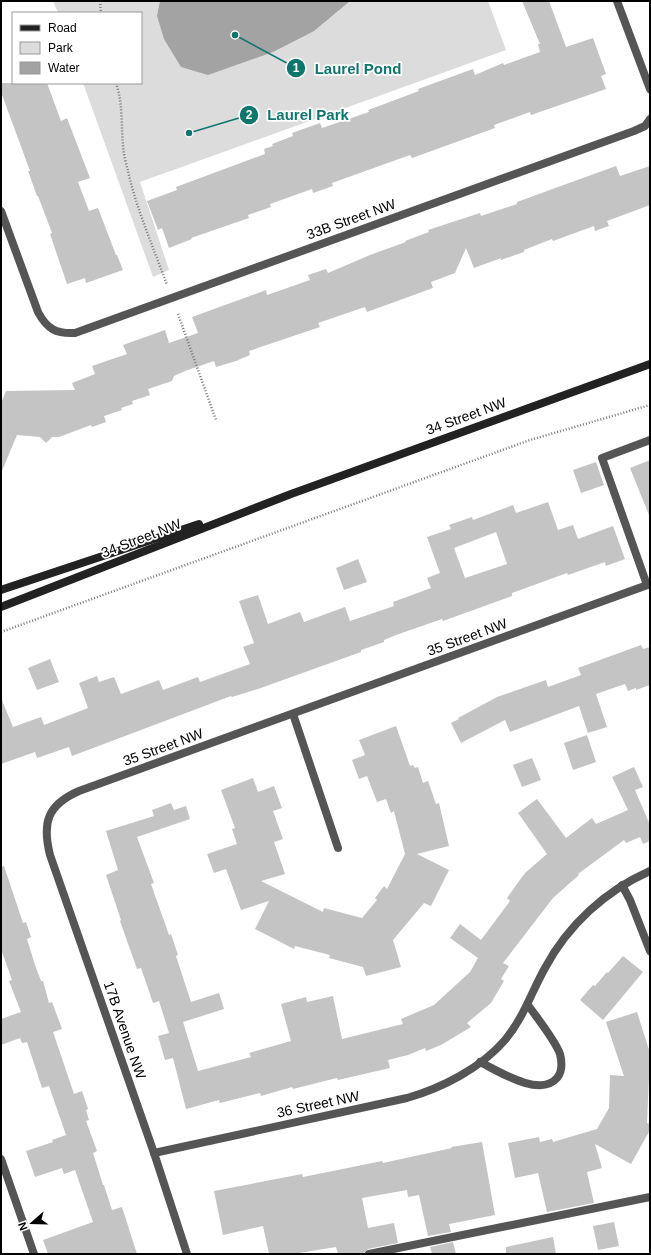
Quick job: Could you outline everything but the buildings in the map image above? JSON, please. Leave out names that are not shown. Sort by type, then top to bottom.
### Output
[{"type":"main road","name":"34 Street NW","points":[[1,607],[291,494],[650,364]]},
{"type":"main road","name":"34 Street NW","points":[[1,590],[291,494]]},
{"type":"street","points":[[617,1],[650,89]]},
{"type":"street","name":"33B Street NW","points":[[1,211],[38,312],[48,327],[57,332],[75,334],[634,132],[645,126],[650,119]]},
{"type":"street","points":[[649,585],[602,458],[650,440]]},
{"type":"street","name":"35 Street NW","points":[[49,814],[63,799],[79,791],[649,585]]},
{"type":"street","points":[[293,714],[338,848]]},
{"type":"street","name":"17B Avenue NW","points":[[49,814],[46,832],[50,855],[154,1153],[187,1254]]},
{"type":"street","name":"36 Street NW","points":[[154,1153],[407,1098],[437,1088],[460,1076],[480,1062],[504,1040],[528,1005],[545,968],[559,946],[579,921],[601,900],[622,885],[650,871]]},
{"type":"street","points":[[622,885],[630,900],[650,951]]},
{"type":"street","points":[[480,1062],[510,1077],[530,1084],[548,1084],[556,1079],[561,1072],[560,1054],[528,1005]]},
{"type":"street","points":[[1,1159],[34,1254]]},
{"type":"street","points":[[369,1254],[650,1197]]},
{"type":"path","points":[[100,1],[101,12]]},
{"type":"path","points":[[116,84],[120,92],[123,146],[128,173],[135,197],[167,285]]},
{"type":"path","points":[[178,314],[216,420]]},
{"type":"path","points":[[1,632],[530,440],[650,405]]},
{"type":"green space","points":[[53,1],[488,1],[506,50],[140,182],[169,270],[153,277],[83,84],[142,84],[142,12],[58,12]]},
{"type":"water","points":[[160,1],[350,1],[314,31],[273,52],[208,75],[181,67],[164,39],[157,16]]},
{"type":"place","name":"Laurel Pond","points":[[235,35]]},
{"type":"place","name":"Laurel Park","points":[[189,133]]}]
